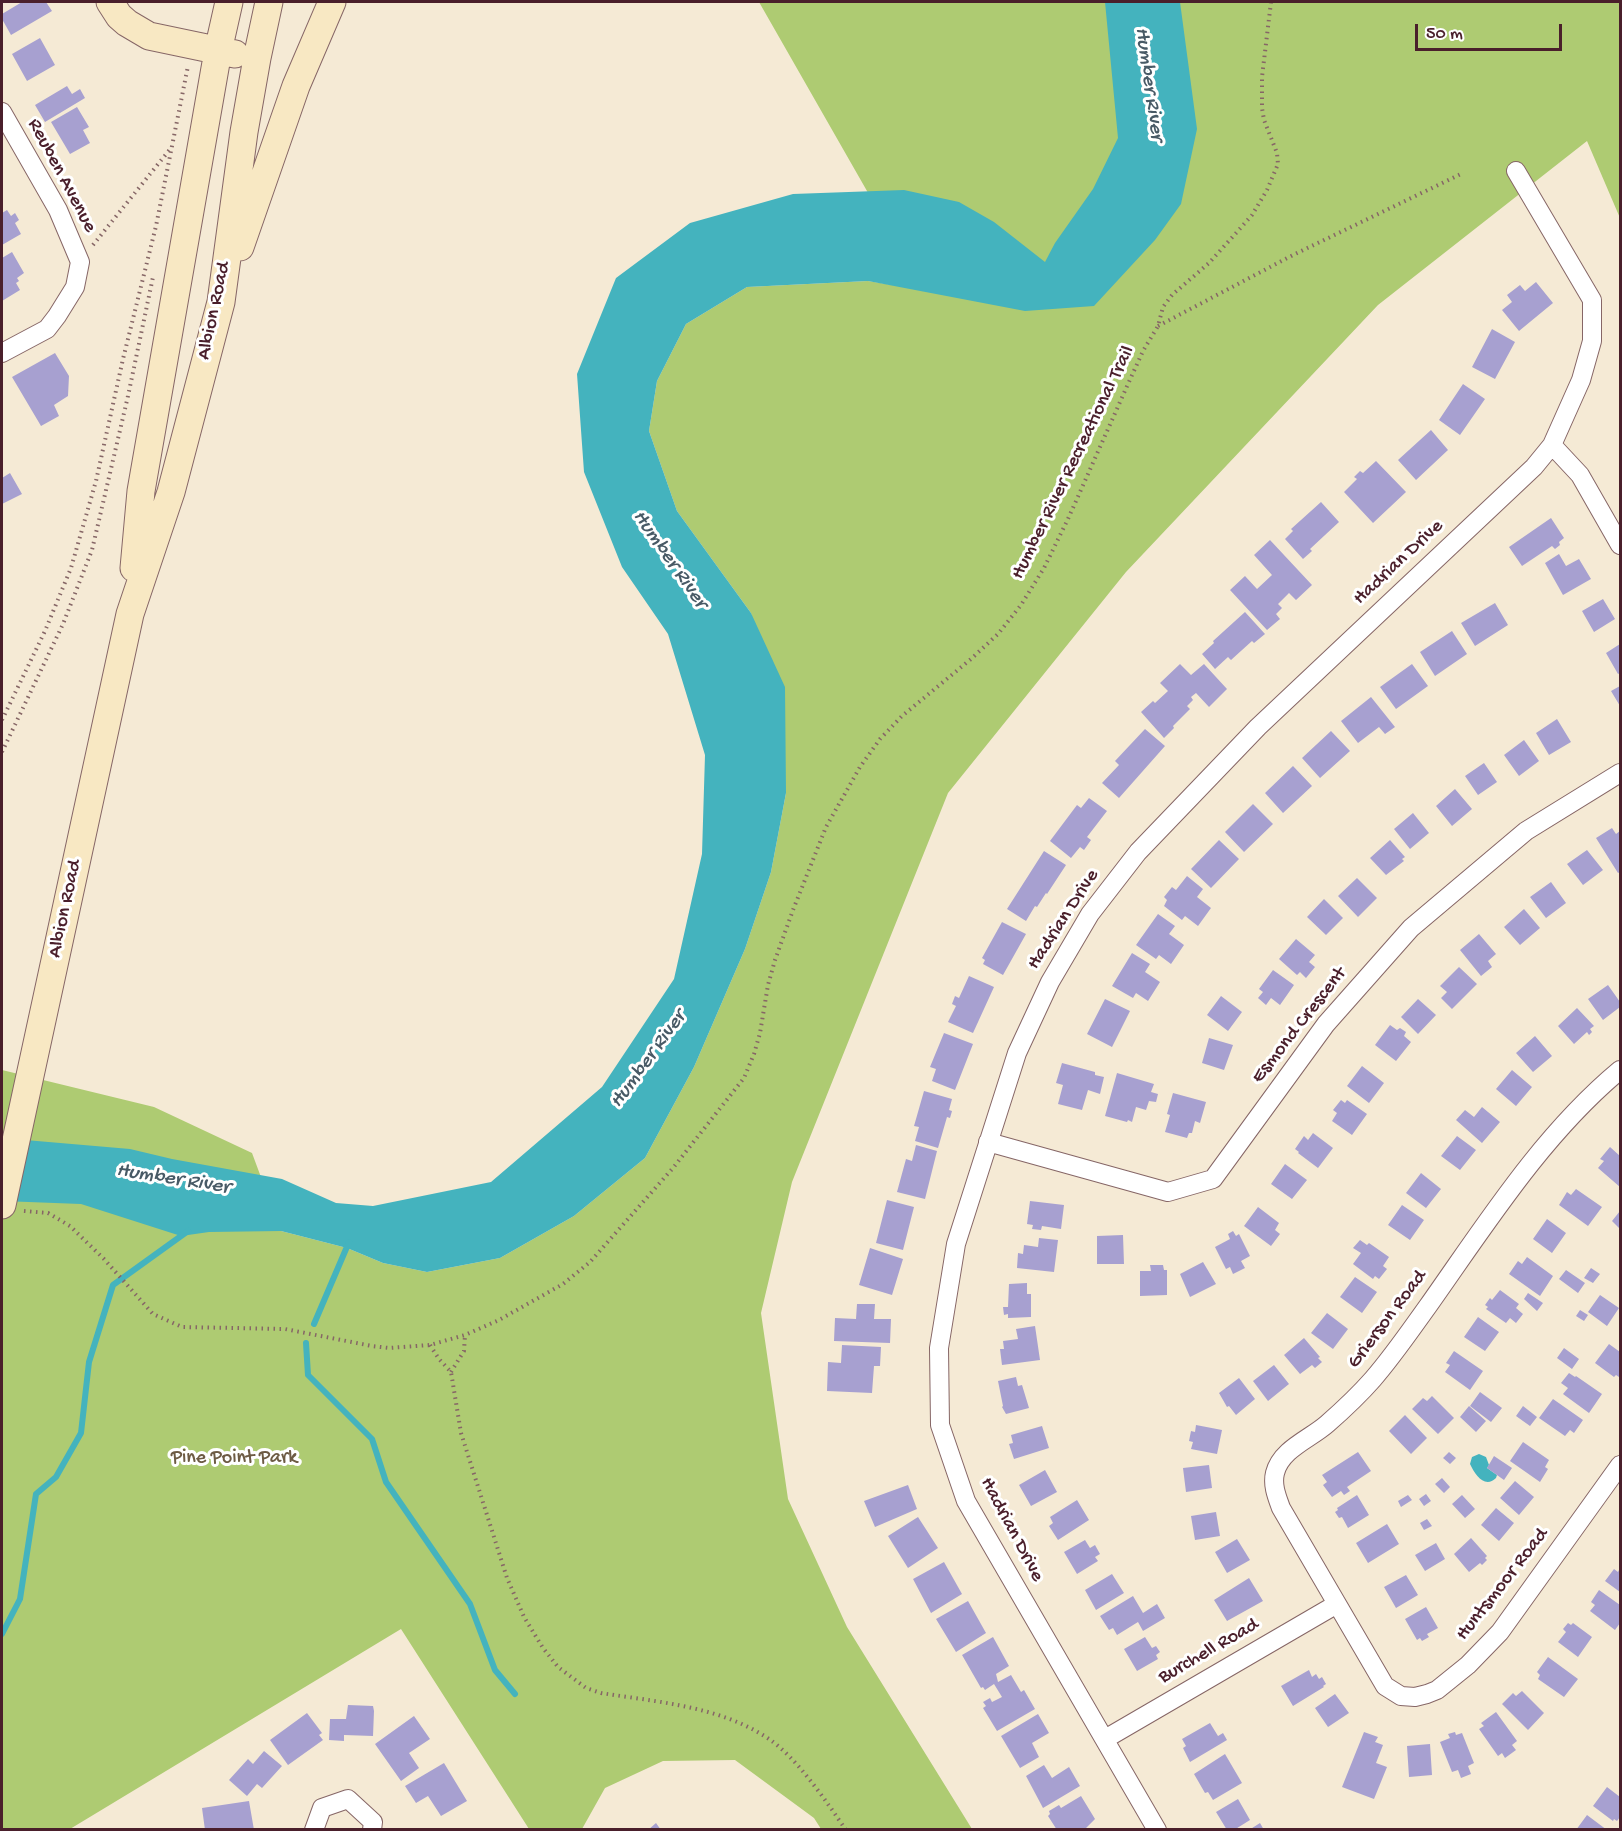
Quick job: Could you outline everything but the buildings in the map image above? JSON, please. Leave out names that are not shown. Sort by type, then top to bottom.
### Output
[{"type":"main road","points":[[110,2],[119,16],[138,31],[149,36],[257,58]]},
{"type":"main road","name":"Albion Road","points":[[130,614],[141,491],[206,48],[229,2]]},
{"type":"main road","name":"Albion Road","points":[[7,1207],[30,1076],[130,614],[171,492],[221,302],[244,132],[269,2]]},
{"type":"main road","points":[[221,302],[296,86],[332,2]]},
{"type":"street","name":"Reuben Avenue","points":[[2,112],[58,210],[80,262]]},
{"type":"street","name":"Hadrian Drive","points":[[1157,1830],[966,1501],[940,1425],[939,1348],[956,1244],[1017,1053],[1050,982],[1090,914],[1138,852],[1258,727],[1534,467],[1552,445],[1581,380],[1592,341],[1592,300],[1516,171]]},
{"type":"street","points":[[2,353],[47,329],[75,286],[80,262]]},
{"type":"street","points":[[1552,445],[1580,475],[1620,545]]},
{"type":"street","name":"Esmond Crescent","points":[[988,1142],[1168,1192],[1213,1179],[1326,1024],[1410,928],[1526,831],[1620,773]]},
{"type":"street","name":"Grierson Road","points":[[1337,1604],[1281,1508],[1276,1495],[1275,1474],[1280,1462],[1362,1392],[1402,1342],[1539,1151],[1620,1070]]},
{"type":"street","name":"Huntsmoor Road","points":[[1337,1604],[1385,1686],[1401,1696],[1415,1697],[1437,1690],[1468,1665],[1500,1632],[1620,1465]]},
{"type":"street","name":"Burchell Road","points":[[1104,1739],[1337,1604]]},
{"type":"street","points":[[314,1830],[322,1808],[348,1799],[373,1822],[372,1830]]},
{"type":"path","name":"Humber River Recreational Trail","points":[[7,1207],[48,1213],[69,1226],[104,1259],[153,1314],[182,1327],[285,1329],[372,1346],[430,1345],[465,1335],[535,1300],[577,1274],[590,1262],[673,1168],[744,1078],[760,1033],[768,985],[775,960],[826,827],[843,795],[880,739],[902,716],[998,634],[1021,605],[1044,568],[1068,519],[1143,351],[1158,326],[1163,307],[1172,295],[1209,262],[1237,232],[1252,214],[1274,176],[1278,164],[1277,153],[1264,120],[1262,108],[1262,77],[1271,2]]},
{"type":"path","points":[[2,720],[45,631],[71,568],[96,481],[156,226],[186,73],[206,48]]},
{"type":"path","points":[[80,262],[172,147]]},
{"type":"path","points":[[1158,326],[1293,255],[1461,174]]},
{"type":"path","points":[[2,752],[63,624],[92,550],[154,271]]},
{"type":"path","points":[[451,1372],[464,1351],[465,1335]]},
{"type":"path","points":[[430,1345],[451,1372],[461,1433],[507,1578],[525,1617],[543,1648],[558,1667],[586,1688],[703,1711],[754,1730],[786,1754],[818,1790],[846,1830]]},
{"type":"green space","name":"Pine Point Park","points":[[759,2],[1620,2],[1620,218],[1587,141],[1378,305],[1126,572],[948,793],[792,1182],[761,1313],[788,1499],[847,1627],[972,1829],[821,1829],[814,1818],[735,1760],[663,1761],[605,1788],[582,1829],[529,1829],[401,1629],[70,1829],[2,1829],[2,1070],[154,1107],[252,1153],[281,1231],[347,1248],[383,1263],[427,1272],[500,1258],[574,1216],[645,1158],[694,1067],[745,949],[771,872],[786,793],[751,613],[677,511],[649,431],[657,381],[686,324],[747,287],[868,281],[917,289],[867,191]]},
{"type":"water","name":"Humber River","points":[[1105,2],[1180,2],[1197,129],[1181,204],[1155,240],[1094,306],[1025,311],[868,281],[747,287],[686,324],[657,381],[649,431],[677,511],[751,613],[785,687],[786,793],[771,872],[745,949],[694,1067],[645,1158],[574,1216],[500,1258],[427,1272],[383,1263],[347,1248],[281,1231],[209,1232],[181,1236],[81,1204],[2,1201],[2,1138],[130,1149],[282,1179],[336,1203],[373,1206],[491,1182],[602,1087],[674,979],[702,854],[705,755],[668,634],[622,567],[584,472],[577,374],[616,278],[690,223],[793,194],[904,190],[959,202],[994,222],[1045,262],[1055,243],[1093,189],[1118,138]]},
{"type":"water","points":[[1479,1454],[1486,1457],[1489,1465],[1487,1468],[1497,1475],[1492,1481],[1481,1479],[1470,1464],[1472,1457]]},
{"type":"waterway","points":[[2,1634],[20,1599],[36,1494],[56,1477],[81,1433],[89,1362],[113,1285],[188,1231]]},
{"type":"waterway","points":[[314,1324],[349,1242]]},
{"type":"waterway","points":[[306,1343],[308,1375],[372,1439],[386,1482],[470,1604],[495,1670],[515,1694]]}]
